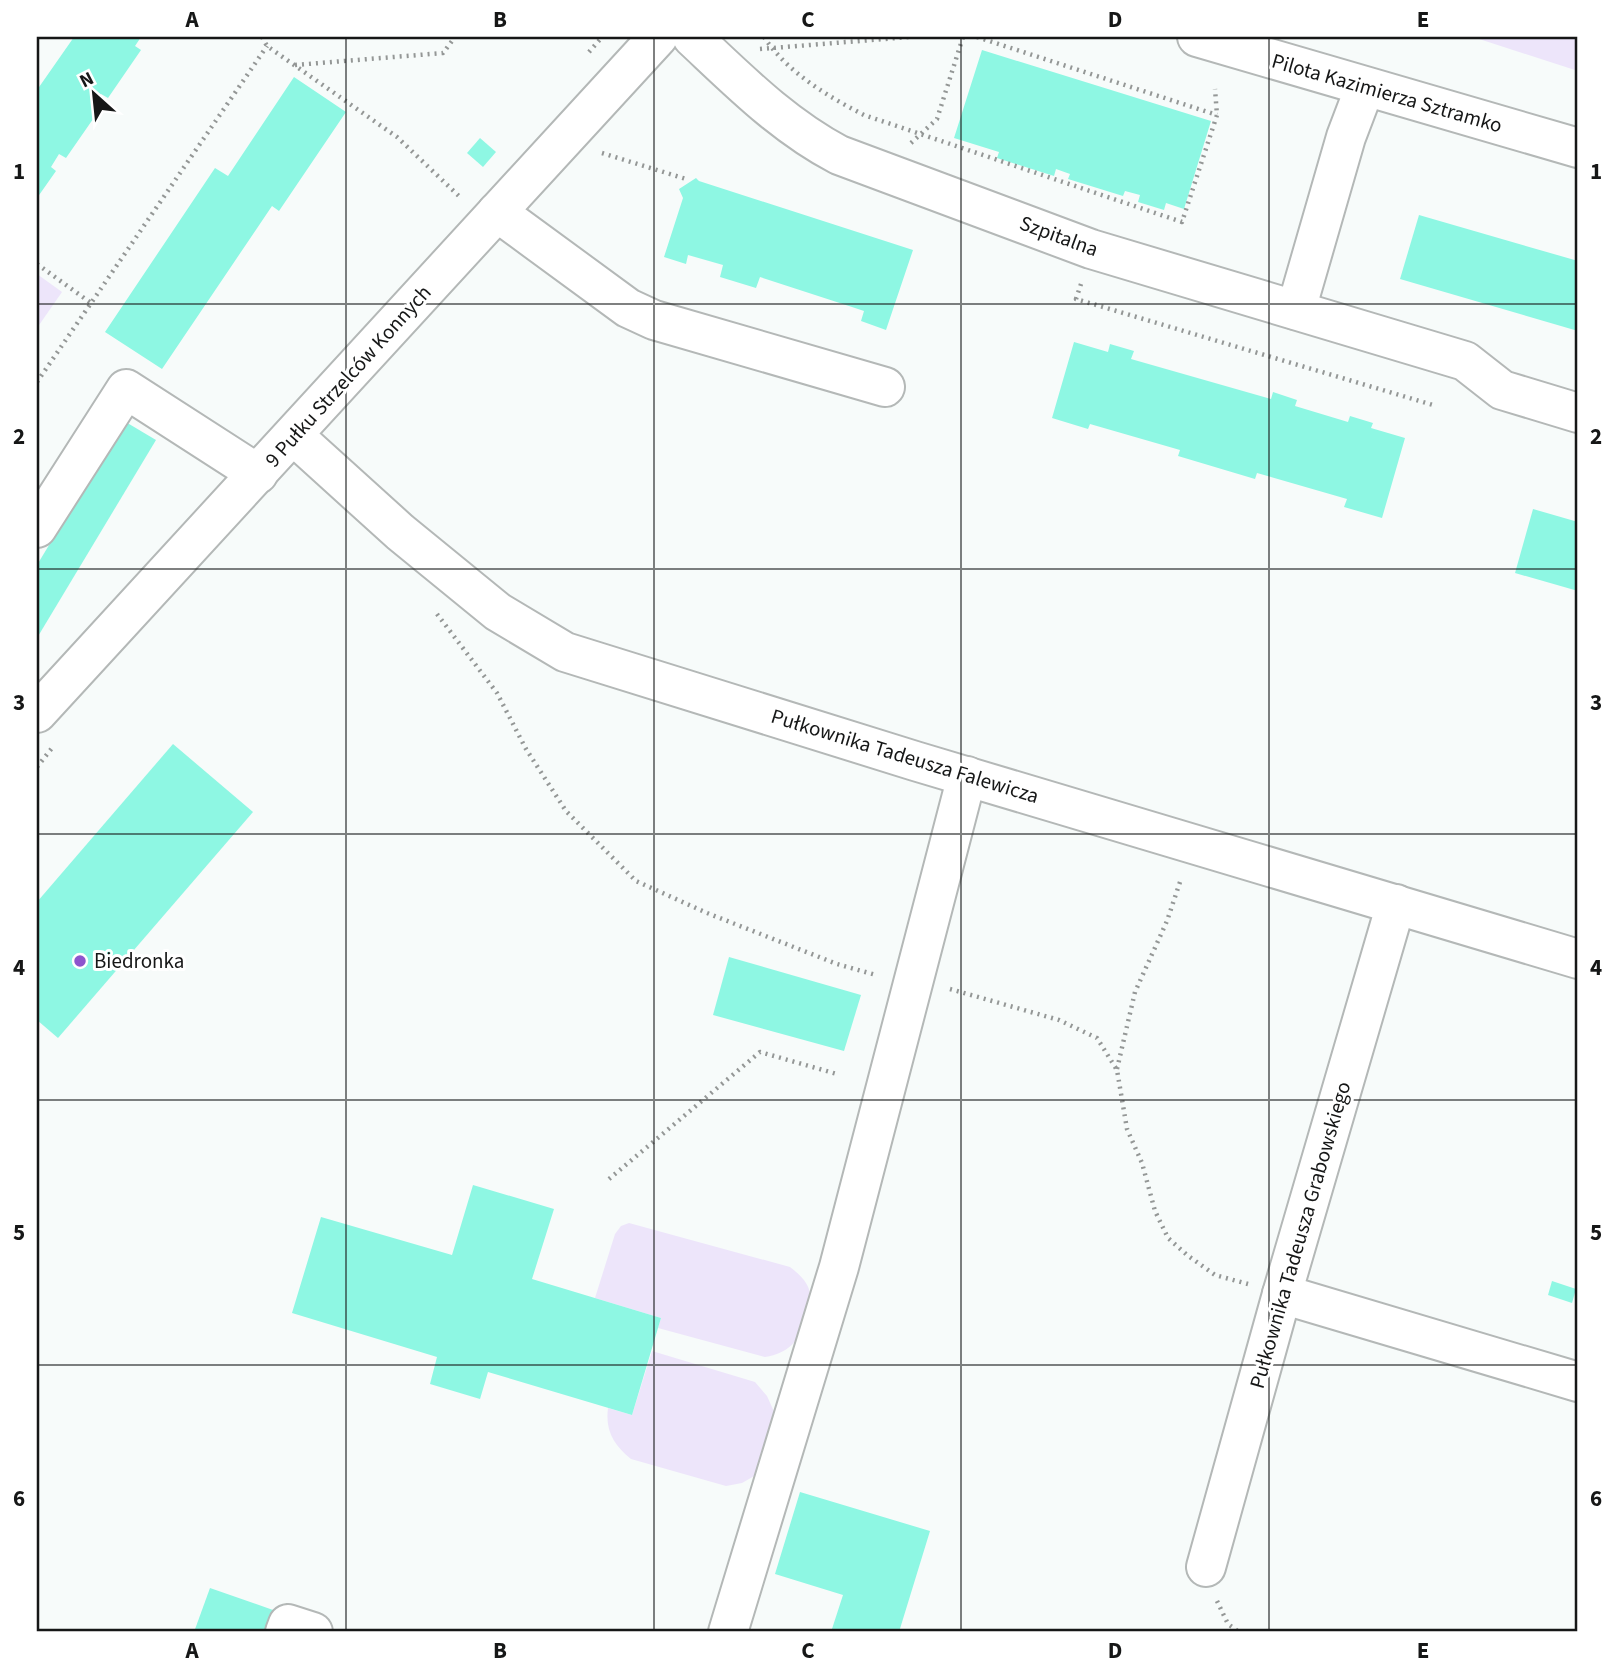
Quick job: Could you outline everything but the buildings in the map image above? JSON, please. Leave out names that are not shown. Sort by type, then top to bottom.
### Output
[{"type":"street","name":"9 Pułku Strzelców Konnych","points":[[37,713],[658,37]]},
{"type":"street","name":"Szpitalna","points":[[692,37],[792,126],[838,155],[1091,249],[1465,361],[1502,390],[1578,413]]},
{"type":"street","name":"Pilota Kazimierza Sztramko","points":[[1196,37],[1578,148]]},
{"type":"street","points":[[1296,310],[1346,137],[1365,87]]},
{"type":"street","points":[[498,212],[617,301],[645,316],[885,387]]},
{"type":"street","points":[[37,528],[126,389],[258,474]]},
{"type":"street","name":"Pułkownika Tadeusza Falewicza","points":[[293,436],[400,532],[499,612],[565,652],[1194,845],[1578,959]]},
{"type":"street","points":[[728,1632],[749,1534],[912,985],[967,776]]},
{"type":"street","name":"Pułkownika Tadeusza Grabowskiego","points":[[1206,1567],[1282,1294],[1396,904]]},
{"type":"street","points":[[1282,1294],[1578,1382]]},
{"type":"street","points":[[285,1632],[288,1624],[313,1632]]},
{"type":"path","points":[[262,37],[267,46],[397,137],[461,199]]},
{"type":"path","points":[[294,65],[443,53],[455,37]]},
{"type":"path","points":[[764,37],[784,62],[834,100],[863,115],[1182,222],[1217,115],[1215,89]]},
{"type":"path","points":[[759,49],[909,37]]},
{"type":"path","points":[[881,172],[937,118],[963,37]]},
{"type":"path","points":[[977,37],[1217,115]]},
{"type":"path","points":[[37,382],[267,46]]},
{"type":"path","points":[[598,152],[686,179]]},
{"type":"path","points":[[1091,249],[1076,299],[1433,405]]},
{"type":"path","points":[[37,264],[91,303]]},
{"type":"path","points":[[433,608],[497,693],[526,749],[566,811],[636,881],[707,913],[837,964],[912,985],[947,988],[1059,1020],[1097,1038],[1117,1070],[1127,1129],[1142,1163],[1155,1211],[1168,1238],[1215,1275],[1282,1294]]},
{"type":"path","points":[[1117,1070],[1135,992],[1167,921],[1194,845]]},
{"type":"path","points":[[609,1179],[761,1052],[837,1074]]},
{"type":"shaded area","points":[[1473,37],[1578,37],[1578,71]]},
{"type":"shaded area","points":[[37,274],[62,292],[37,328]]},
{"type":"shaded area","points":[[629,1223],[790,1267],[807,1284],[810,1296],[806,1319],[796,1340],[780,1353],[765,1357],[658,1328],[661,1318],[595,1298],[615,1234],[621,1226]]},
{"type":"shaded area","points":[[652,1351],[755,1382],[767,1396],[776,1416],[756,1475],[742,1483],[726,1486],[631,1459],[620,1448],[609,1431],[608,1408],[632,1415]]},
{"type":"place","name":"Biedronka","points":[[80,961]]}]
